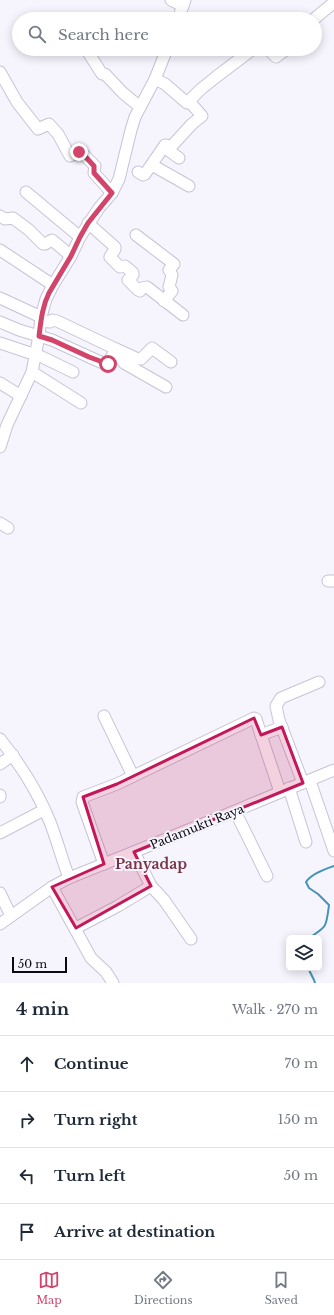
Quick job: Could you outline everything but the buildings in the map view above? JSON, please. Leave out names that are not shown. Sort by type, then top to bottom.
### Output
[{"type":"street","points":[[171,0],[184,3]]},
{"type":"street","points":[[322,12],[332,4]]},
{"type":"street","points":[[90,56],[102,74],[105,74],[123,93],[140,106]]},
{"type":"street","points":[[0,447],[5,418],[37,375],[39,356],[45,338],[44,320],[46,299],[71,256],[80,237],[91,226],[119,179],[131,130],[140,106],[159,81],[165,56]]},
{"type":"street","points":[[159,81],[186,103],[201,89],[244,56]]},
{"type":"street","points":[[0,72],[17,102],[38,129],[48,124],[58,134],[70,156],[79,152],[82,153],[94,166],[94,173],[112,193]]},
{"type":"street","points":[[168,150],[192,124],[202,116],[189,101]]},
{"type":"street","points":[[138,172],[144,175],[165,145],[168,150],[178,158]]},
{"type":"street","points":[[152,165],[189,186]]},
{"type":"street","points":[[26,192],[80,237]]},
{"type":"street","points":[[0,216],[5,218],[13,218],[29,230],[43,244],[52,240],[71,256]]},
{"type":"street","points":[[91,226],[115,247],[110,258],[120,267],[125,266],[133,274],[128,279],[139,291],[142,288],[147,287],[183,316]]},
{"type":"street","points":[[136,235],[174,264],[169,270],[172,275],[168,287],[172,291],[164,301]]},
{"type":"street","points":[[2,254],[53,285]]},
{"type":"street","points":[[0,298],[44,320],[57,321],[138,359],[141,359],[152,348],[171,362]]},
{"type":"street","points":[[0,322],[45,338],[107,365],[116,349]]},
{"type":"street","points":[[0,343],[39,356],[73,372]]},
{"type":"street","points":[[127,354],[122,360],[124,363],[166,387]]},
{"type":"street","points":[[37,375],[81,403]]},
{"type":"street","points":[[0,383],[21,396]]},
{"type":"street","points":[[319,682],[281,698],[276,706],[282,727],[334,850]]},
{"type":"street","points":[[104,716],[133,776]]},
{"type":"street","points":[[104,864],[82,802],[82,798],[84,796],[117,784],[254,718],[256,719],[306,842]]},
{"type":"street","points":[[262,735],[282,727]]},
{"type":"street","points":[[0,740],[13,755],[29,780],[50,822],[69,878]]},
{"type":"street","points":[[0,764],[13,755]]},
{"type":"street","name":"Padamukti Raya","points":[[0,924],[11,916],[55,891],[69,878],[235,812],[334,770]]},
{"type":"street","points":[[0,833],[44,810]]},
{"type":"street","points":[[235,812],[267,876]]},
{"type":"street","points":[[134,852],[151,886],[164,900],[191,939]]},
{"type":"street","points":[[76,928],[118,906],[151,886]]},
{"type":"street","points":[[55,891],[92,958],[106,972],[112,983]]},
{"type":"street","points":[[0,893],[11,916]]},
{"type":"highlighted area","points":[[254,718],[261,735],[282,727],[303,783],[134,852],[151,886],[76,928],[52,887],[104,864],[83,797],[117,784]]},
{"type":"waterway","points":[[313,935],[325,926],[329,905],[318,894],[309,888],[306,882],[315,874],[334,866]]},
{"type":"waterway","points":[[310,971],[315,983]]},
{"type":"district","name":"Panyadap","points":[[151,864]]},
{"type":"route","points":[[79,152],[81,152],[95,167],[94,173],[112,193],[88,223],[71,256],[53,285],[46,299],[41,317],[39,336],[52,340],[107,365],[108,364]]}]
